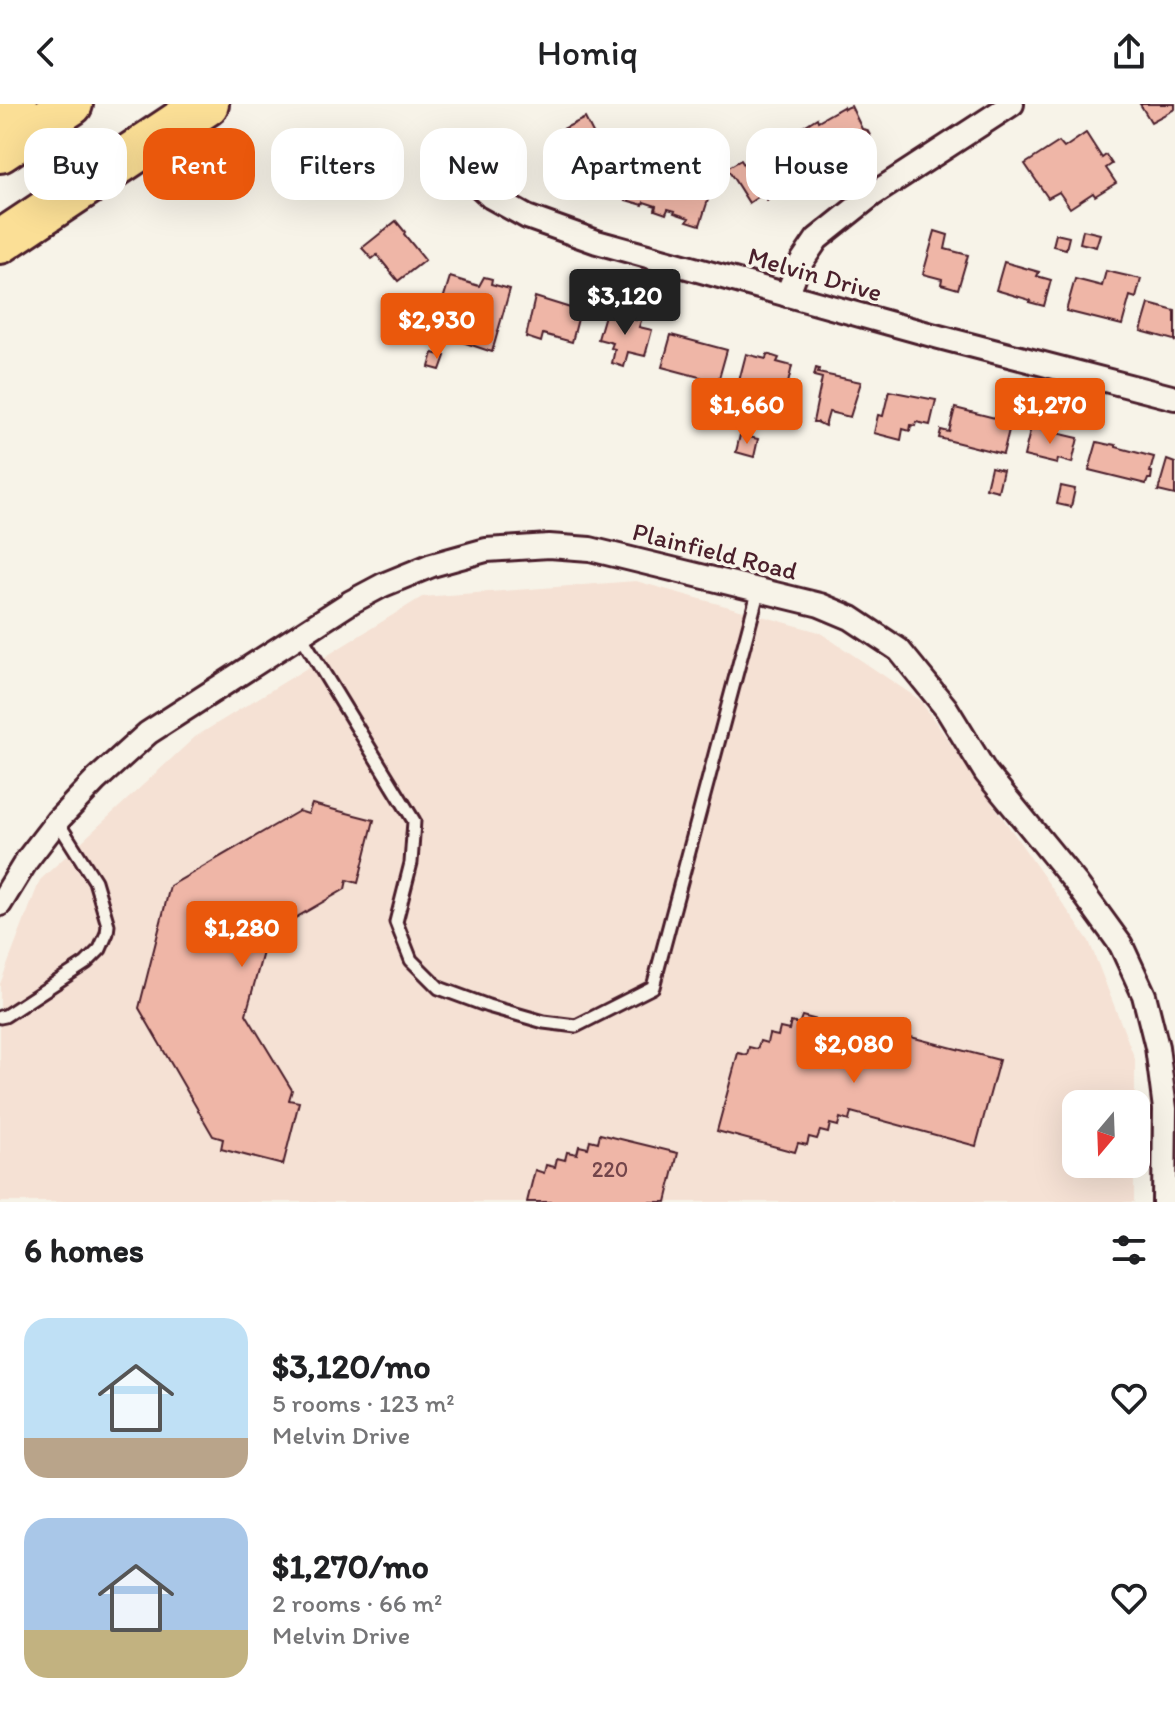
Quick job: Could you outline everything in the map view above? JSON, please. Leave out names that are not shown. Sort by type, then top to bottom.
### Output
[{"type":"highway","points":[[0,114],[15,104]]},
{"type":"highway","points":[[0,151],[71,104]]},
{"type":"highway","points":[[0,242],[207,104]]},
{"type":"street","points":[[787,295],[798,267],[817,239],[872,195],[1012,104]]},
{"type":"street","name":"Melvin Drive","points":[[496,200],[527,217],[597,242],[939,337],[1175,398]]},
{"type":"street","name":"Plainfield Road","points":[[0,904],[27,860],[57,821],[148,733],[300,634],[383,585],[432,565],[486,550],[549,546],[590,549],[759,589],[820,605],[851,618],[899,650],[946,708],[986,773],[1076,883],[1121,945],[1144,995],[1157,1047],[1165,1109],[1164,1202]]},
{"type":"lane","points":[[300,634],[414,821],[411,863],[396,922],[411,960],[439,988],[544,1022],[576,1026],[653,987],[759,589]]},
{"type":"lane","points":[[0,1017],[86,963],[100,949],[107,933],[108,925],[95,881],[57,821]]},
{"type":"shaded area","points":[[636,581],[819,632],[920,700],[1089,941],[1135,1059],[1135,1090],[1062,1090],[1062,1178],[1134,1178],[1134,1202],[0,1202],[0,984],[40,880],[195,737],[422,597]]},
{"type":"building","points":[[1140,104],[1175,104],[1175,109],[1151,122]]},
{"type":"building","points":[[851,106],[862,128],[801,128],[817,118],[818,121]]},
{"type":"building","points":[[585,118],[590,128],[565,128]]},
{"type":"building","points":[[1086,133],[1102,158],[1106,155],[1112,164],[1106,168],[1116,183],[1070,208],[1059,192],[1048,198],[1025,164],[1059,142],[1064,148]]},
{"type":"building","points":[[741,160],[746,168],[746,198],[730,173],[730,166]]},
{"type":"building","points":[[626,200],[708,200],[700,225],[687,221],[689,218],[675,211],[668,209],[666,214],[655,210],[656,206],[644,202],[643,205]]},
{"type":"building","points":[[396,221],[425,260],[398,281],[377,255],[372,259],[362,248]]},
{"type":"building","points":[[1083,230],[1100,234],[1096,247],[1080,243]]},
{"type":"building","points":[[935,231],[948,235],[945,249],[968,255],[958,289],[941,284],[942,279],[923,274]]},
{"type":"building","points":[[1056,234],[1069,237],[1066,249],[1053,246]]},
{"type":"building","points":[[1004,262],[1039,272],[1037,276],[1051,280],[1044,306],[996,290]]},
{"type":"building","points":[[1106,271],[1141,279],[1136,298],[1130,296],[1122,325],[1066,311],[1075,279],[1102,286]]},
{"type":"building","points":[[450,277],[479,286],[484,277],[492,279],[491,284],[510,289],[492,352],[439,334],[447,307],[441,306]]},
{"type":"building","points":[[535,297],[580,311],[572,342],[543,334],[541,342],[526,337]]},
{"type":"building","points":[[1149,304],[1175,311],[1175,342],[1141,331]]},
{"type":"building","points":[[605,315],[621,319],[622,316],[636,320],[637,317],[642,318],[639,327],[652,330],[645,356],[628,352],[624,367],[612,363],[613,343],[598,339]]},
{"type":"building","points":[[671,335],[727,350],[718,382],[662,367]]},
{"type":"building","points":[[433,353],[445,356],[440,370],[429,367]]},
{"type":"building","points":[[746,354],[766,359],[767,354],[779,358],[777,362],[792,366],[786,392],[771,388],[764,412],[733,404]]},
{"type":"building","points":[[816,368],[819,369],[818,373],[861,382],[850,417],[829,412],[825,426],[813,422],[822,378],[814,376]]},
{"type":"building","points":[[889,391],[936,400],[930,425],[916,422],[915,426],[911,425],[910,431],[903,429],[901,440],[874,433],[878,415],[883,416]]},
{"type":"building","points":[[955,408],[1011,422],[1003,454],[939,438],[941,430],[949,432]]},
{"type":"building","points":[[1031,427],[1078,438],[1072,463],[1058,459],[1057,464],[1024,456]]},
{"type":"building","points":[[740,435],[758,439],[754,457],[736,452]]},
{"type":"building","points":[[1097,442],[1154,457],[1151,479],[1146,484],[1089,470]]},
{"type":"building","points":[[1167,460],[1175,463],[1175,495],[1158,491]]},
{"type":"building","points":[[991,467],[1003,470],[998,491],[986,488]]},
{"type":"building","points":[[1061,486],[1075,489],[1071,507],[1057,504]]},
{"type":"building","points":[[312,804],[374,820],[358,883],[347,880],[345,889],[268,934],[246,1014],[292,1090],[289,1100],[299,1102],[283,1165],[221,1149],[223,1139],[213,1136],[139,1008],[170,886],[299,811],[308,814]]},
{"type":"building","points":[[802,1016],[878,1036],[880,1029],[999,1060],[976,1146],[851,1112],[849,1121],[840,1118],[838,1126],[830,1124],[828,1133],[820,1131],[817,1139],[809,1137],[807,1145],[798,1143],[795,1152],[717,1131],[738,1053],[747,1055],[749,1047],[757,1049],[760,1041],[767,1043],[769,1034],[778,1036],[780,1028],[789,1030],[791,1022],[799,1024]]},
{"type":"building","points":[[600,1134],[678,1153],[666,1202],[527,1202],[535,1170],[544,1173],[546,1165],[555,1167],[557,1158],[565,1160],[567,1152],[577,1154],[579,1146],[588,1148],[590,1140],[598,1142]]}]
